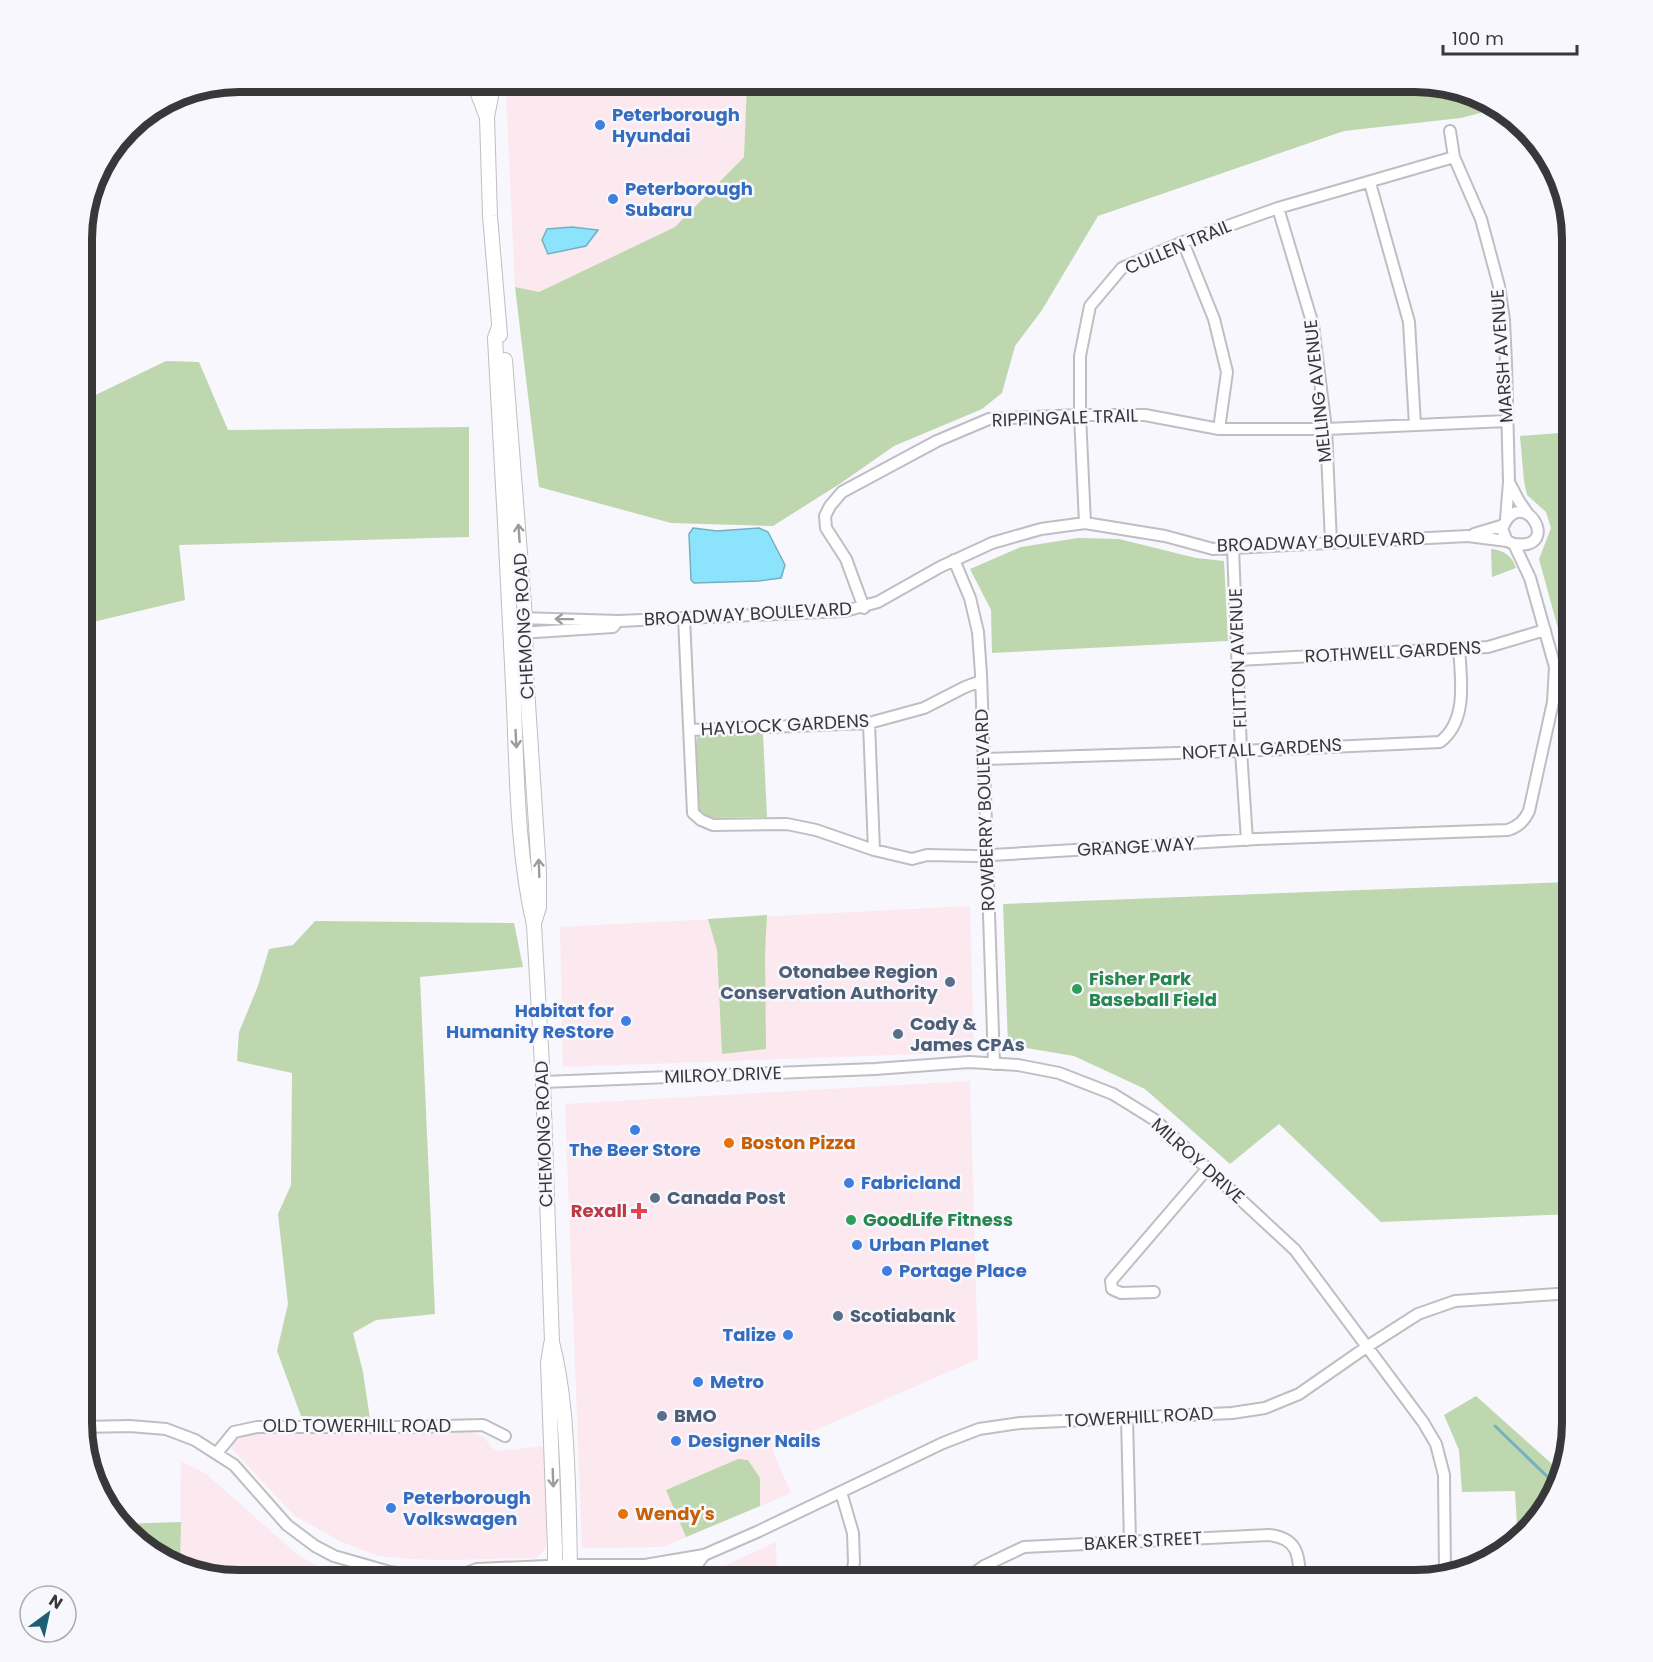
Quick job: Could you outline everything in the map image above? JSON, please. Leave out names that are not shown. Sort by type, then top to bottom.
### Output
[{"type":"main road","name":"CHEMONG ROAD","points":[[478,92],[487,117]]},
{"type":"main road","name":"CHEMONG ROAD","points":[[490,92],[487,117],[490,216],[499,327],[505,355],[525,618],[526,674],[539,871],[539,907],[534,926]]},
{"type":"main road","name":"CHEMONG ROAD","points":[[499,327],[495,338],[522,843],[529,906],[534,926],[543,1082],[552,1342],[558,1366],[565,1425],[570,1570]]},
{"type":"main road","name":"CHEMONG ROAD","points":[[552,1342],[548,1363],[555,1570]]},
{"type":"street","name":"MARSH AVENUE","points":[[1450,131],[1454,157],[1481,219],[1499,286],[1504,320],[1509,482],[1505,522]]},
{"type":"street","name":"CULLEN TRAIL","points":[[1085,523],[1080,356],[1090,306],[1122,268],[1183,242],[1278,208],[1454,157]]},
{"type":"street","points":[[1370,183],[1409,322],[1415,425]]},
{"type":"street","name":"MELLING AVENUE","points":[[1278,208],[1313,325],[1326,429],[1331,543]]},
{"type":"street","points":[[1183,242],[1214,319],[1227,372],[1219,429]]},
{"type":"street","name":"RIPPINGALE TRAIL","points":[[864,608],[846,558],[826,528],[825,516],[830,506],[842,492],[937,441],[989,419],[1145,415],[1219,429],[1326,429],[1507,421]]},
{"type":"street","name":"MARSH AVENUE","points":[[1509,482],[1528,514]]},
{"type":"street","points":[[1517,512],[1528,514],[1536,521],[1538,531],[1534,541],[1524,546],[1511,543],[1503,534],[1505,522],[1517,512]]},
{"type":"street","name":"BROADWAY BOULEVARD","points":[[1468,536],[1505,522]]},
{"type":"street","name":"BROADWAY BOULEVARD","points":[[510,618],[619,621],[845,611],[864,608],[954,560],[992,543],[1041,529],[1085,523],[1165,536],[1213,549],[1468,536],[1511,543]]},
{"type":"street","name":"GRANGE WAY","points":[[1527,572],[1528,557],[1534,541]]},
{"type":"street","name":"GRANGE WAY","points":[[684,618],[693,813],[701,820],[713,825],[787,824],[816,830],[874,850],[912,859],[927,855],[975,856],[1247,840],[1508,830],[1518,827],[1529,811],[1553,702],[1555,667],[1527,572],[1511,543]]},
{"type":"street","name":"FLITTON AVENUE","points":[[1233,548],[1247,840]]},
{"type":"street","name":"ROWBERRY BOULEVARD","points":[[954,560],[970,598],[976,626],[981,681],[994,1064]]},
{"type":"street","name":"BROADWAY BOULEVARD","points":[[511,634],[613,627],[619,621]]},
{"type":"street","name":"ROTHWELL GARDENS","points":[[1238,660],[1488,647],[1545,630]]},
{"type":"street","name":"NOFTALL GARDENS","points":[[984,759],[1440,742],[1452,731],[1456,722],[1461,682],[1459,648]]},
{"type":"street","name":"HAYLOCK GARDENS","points":[[690,730],[869,723],[924,708],[981,681]]},
{"type":"street","points":[[869,723],[874,850]]},
{"type":"street","name":"MILROY DRIVE","points":[[543,1082],[875,1069],[969,1062],[1018,1065],[1059,1073],[1113,1094],[1155,1120],[1296,1250],[1423,1422],[1436,1444],[1444,1475],[1445,1567]]},
{"type":"street","points":[[1154,1292],[1121,1293],[1112,1289],[1111,1281],[1207,1169]]},
{"type":"street","name":"TOWERHILL ROAD","points":[[603,1570],[704,1555],[943,1443],[979,1429],[1020,1423],[1232,1413],[1265,1408],[1299,1395],[1368,1346],[1419,1314],[1455,1301],[1562,1294]]},
{"type":"street","points":[[1127,1417],[1130,1542]]},
{"type":"street","name":"OLD TOWERHILL ROAD","points":[[217,1453],[234,1432],[257,1427],[407,1428],[483,1425],[505,1436]]},
{"type":"street","name":"TOWERHILL ROAD","points":[[92,1427],[166,1428],[195,1440],[234,1465],[287,1525],[315,1546],[334,1556],[383,1570]]},
{"type":"street","points":[[840,1492],[853,1533],[853,1570]]},
{"type":"street","name":"BAKER STREET","points":[[977,1570],[1024,1546],[1269,1534],[1281,1536],[1294,1545],[1297,1550],[1299,1570]]},
{"type":"street","name":"TOWERHILL ROAD","points":[[474,1570],[493,1570]]},
{"type":"shaded area","points":[[506,92],[747,92],[744,157],[675,227],[538,293],[515,287]]},
{"type":"shaded area","points":[[970,906],[974,1052],[563,1067],[560,927]]},
{"type":"shaded area","points":[[970,1081],[978,1359],[772,1449],[791,1493],[663,1547],[582,1548],[565,1104]]},
{"type":"shaded area","points":[[471,1431],[484,1437],[497,1451],[546,1446],[546,1548],[537,1558],[445,1560],[379,1556],[342,1542],[295,1516],[231,1448],[235,1439],[242,1434]]},
{"type":"shaded area","points":[[181,1461],[206,1474],[299,1556],[325,1570],[219,1569],[180,1558]]},
{"type":"shaded area","points":[[776,1542],[777,1570],[715,1570]]},
{"type":"green space","points":[[747,92],[1424,92],[1443,94],[1488,111],[1461,118],[1344,131],[1098,216],[1042,310],[1015,346],[1002,393],[982,409],[894,446],[773,526],[671,523],[539,487],[515,287],[539,292],[675,227],[744,157]]},
{"type":"green space","points":[[166,361],[199,362],[228,430],[469,427],[469,537],[179,545],[185,600],[92,622],[92,397]]},
{"type":"green space","points":[[1562,433],[1562,643],[1539,559],[1551,528],[1546,512],[1527,495],[1520,436]]},
{"type":"green space","points":[[1078,538],[1119,539],[1196,558],[1224,561],[1228,641],[992,653],[991,610],[970,569],[1021,547]]},
{"type":"green space","points":[[1491,549],[1507,554],[1516,568],[1492,577]]},
{"type":"green space","points":[[763,734],[767,817],[711,818],[701,816],[696,798],[694,776],[698,736]]},
{"type":"green space","points":[[1562,882],[1562,1214],[1381,1222],[1279,1124],[1230,1164],[1145,1089],[1074,1056],[1008,1045],[1003,904]]},
{"type":"green space","points":[[767,915],[766,1049],[722,1054],[717,950],[708,919]]},
{"type":"green space","points":[[315,921],[514,923],[523,967],[420,977],[435,1314],[376,1320],[353,1333],[363,1372],[370,1419],[301,1416],[277,1351],[288,1304],[278,1214],[291,1185],[292,1073],[237,1061],[239,1032],[258,986],[269,949],[293,945]]},
{"type":"green space","points":[[1476,1396],[1555,1466],[1542,1497],[1517,1528],[1515,1491],[1462,1492],[1459,1450],[1444,1415]]},
{"type":"green space","points":[[738,1459],[748,1460],[760,1478],[760,1506],[686,1537],[666,1490]]},
{"type":"green space","points":[[181,1522],[180,1558],[149,1540],[132,1524]]},
{"type":"water","points":[[572,227],[598,230],[586,246],[548,254],[542,240],[547,229]]},
{"type":"water","points":[[693,528],[717,531],[759,528],[768,532],[785,565],[781,578],[694,583],[691,580],[689,534]]},
{"type":"waterway","points":[[1495,1426],[1550,1479]]},
{"type":"place","name":"Peterborough Hyundai","points":[[600,125]]},
{"type":"place","name":"Peterborough Subaru","points":[[613,199]]},
{"type":"place","name":"Otonabee Region Conservation Authority","points":[[950,982]]},
{"type":"place","name":"Fisher Park Baseball Field","points":[[1077,989]]},
{"type":"place","name":"Habitat for Humanity ReStore","points":[[626,1021]]},
{"type":"place","name":"Cody & James CPAs","points":[[898,1034]]},
{"type":"place","name":"The Beer Store","points":[[635,1130]]},
{"type":"place","name":"Boston Pizza","points":[[729,1143]]},
{"type":"place","name":"Fabricland","points":[[849,1183]]},
{"type":"place","name":"Canada Post","points":[[655,1198]]},
{"type":"place","name":"Rexall","points":[[639,1211]]},
{"type":"place","name":"GoodLife Fitness","points":[[851,1220]]},
{"type":"place","name":"Urban Planet","points":[[857,1245]]},
{"type":"place","name":"Portage Place","points":[[887,1271]]},
{"type":"place","name":"Scotiabank","points":[[838,1316]]},
{"type":"place","name":"Talize","points":[[788,1335]]},
{"type":"place","name":"Metro","points":[[698,1382]]},
{"type":"place","name":"BMO","points":[[662,1416]]},
{"type":"place","name":"Designer Nails","points":[[676,1441]]},
{"type":"place","name":"Peterborough Volkswagen","points":[[391,1508]]},
{"type":"place","name":"Wendy's","points":[[623,1514]]}]
